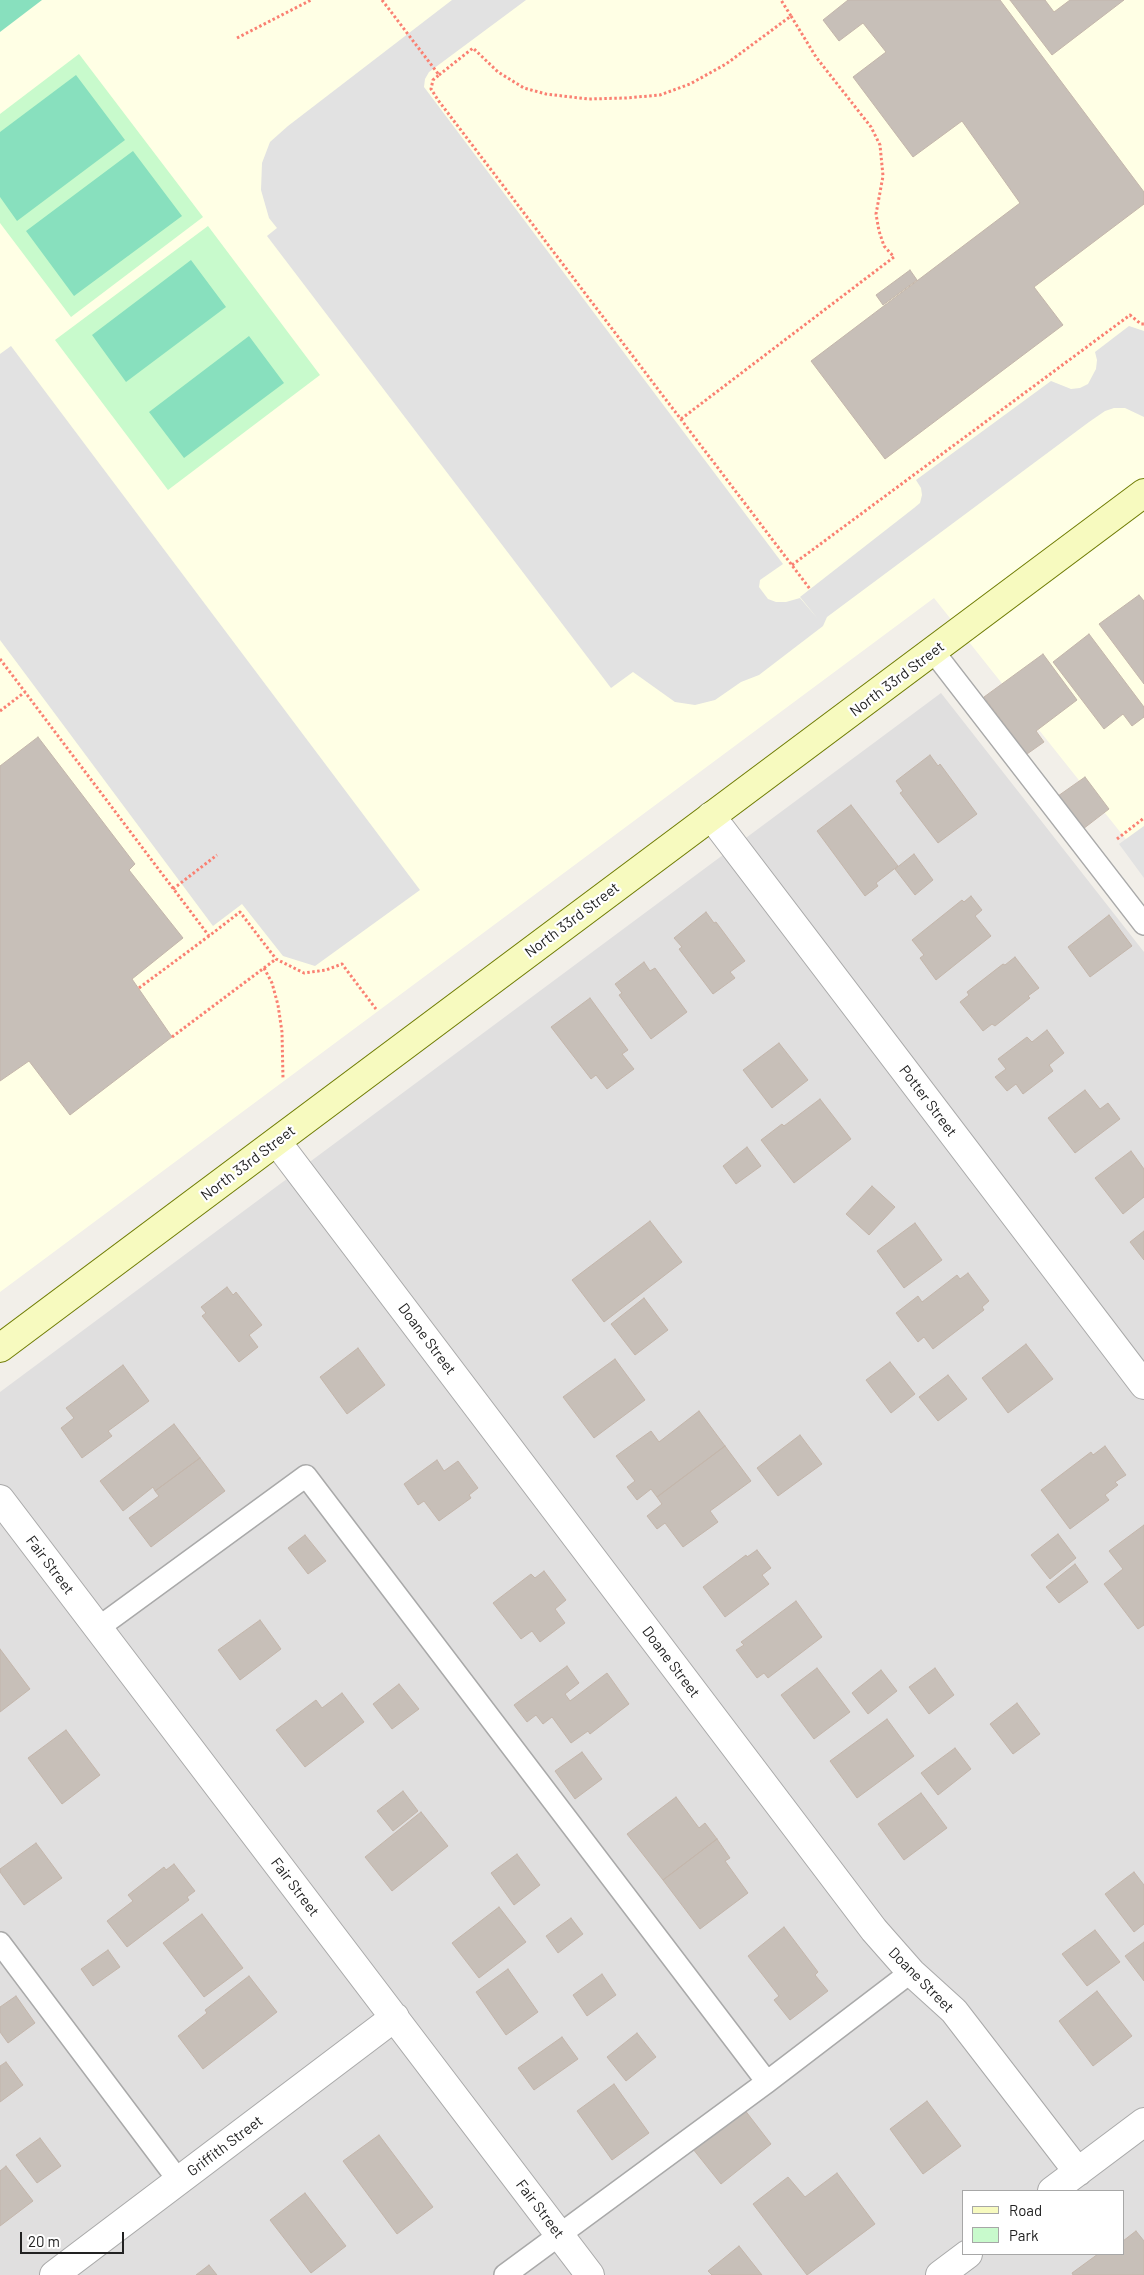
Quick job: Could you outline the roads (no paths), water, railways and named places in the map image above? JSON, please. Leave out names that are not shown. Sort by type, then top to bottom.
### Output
[{"type":"main road","name":"North 33rd Street","points":[[0,1348],[1144,493]]},
{"type":"street","name":"Potter Street","points":[[711,816],[1144,1385]]},
{"type":"street","name":"Doane Street","points":[[276,1142],[874,1930],[911,1972],[954,2011],[1078,2172]]},
{"type":"street","name":"Fair Street","points":[[0,1499],[590,2275]]},
{"type":"street","name":"Griffith Street","points":[[54,2275],[395,2017]]},
{"type":"street","points":[[1053,2190],[1144,2122]]},
{"type":"street","points":[[940,2275],[967,2255]]},
{"type":"lane","points":[[933,651],[1144,924]]},
{"type":"lane","points":[[98,1628],[306,1476],[767,2082]]},
{"type":"lane","points":[[0,1943],[179,2181]]},
{"type":"lane","points":[[504,2275],[767,2082],[911,1972]]}]
